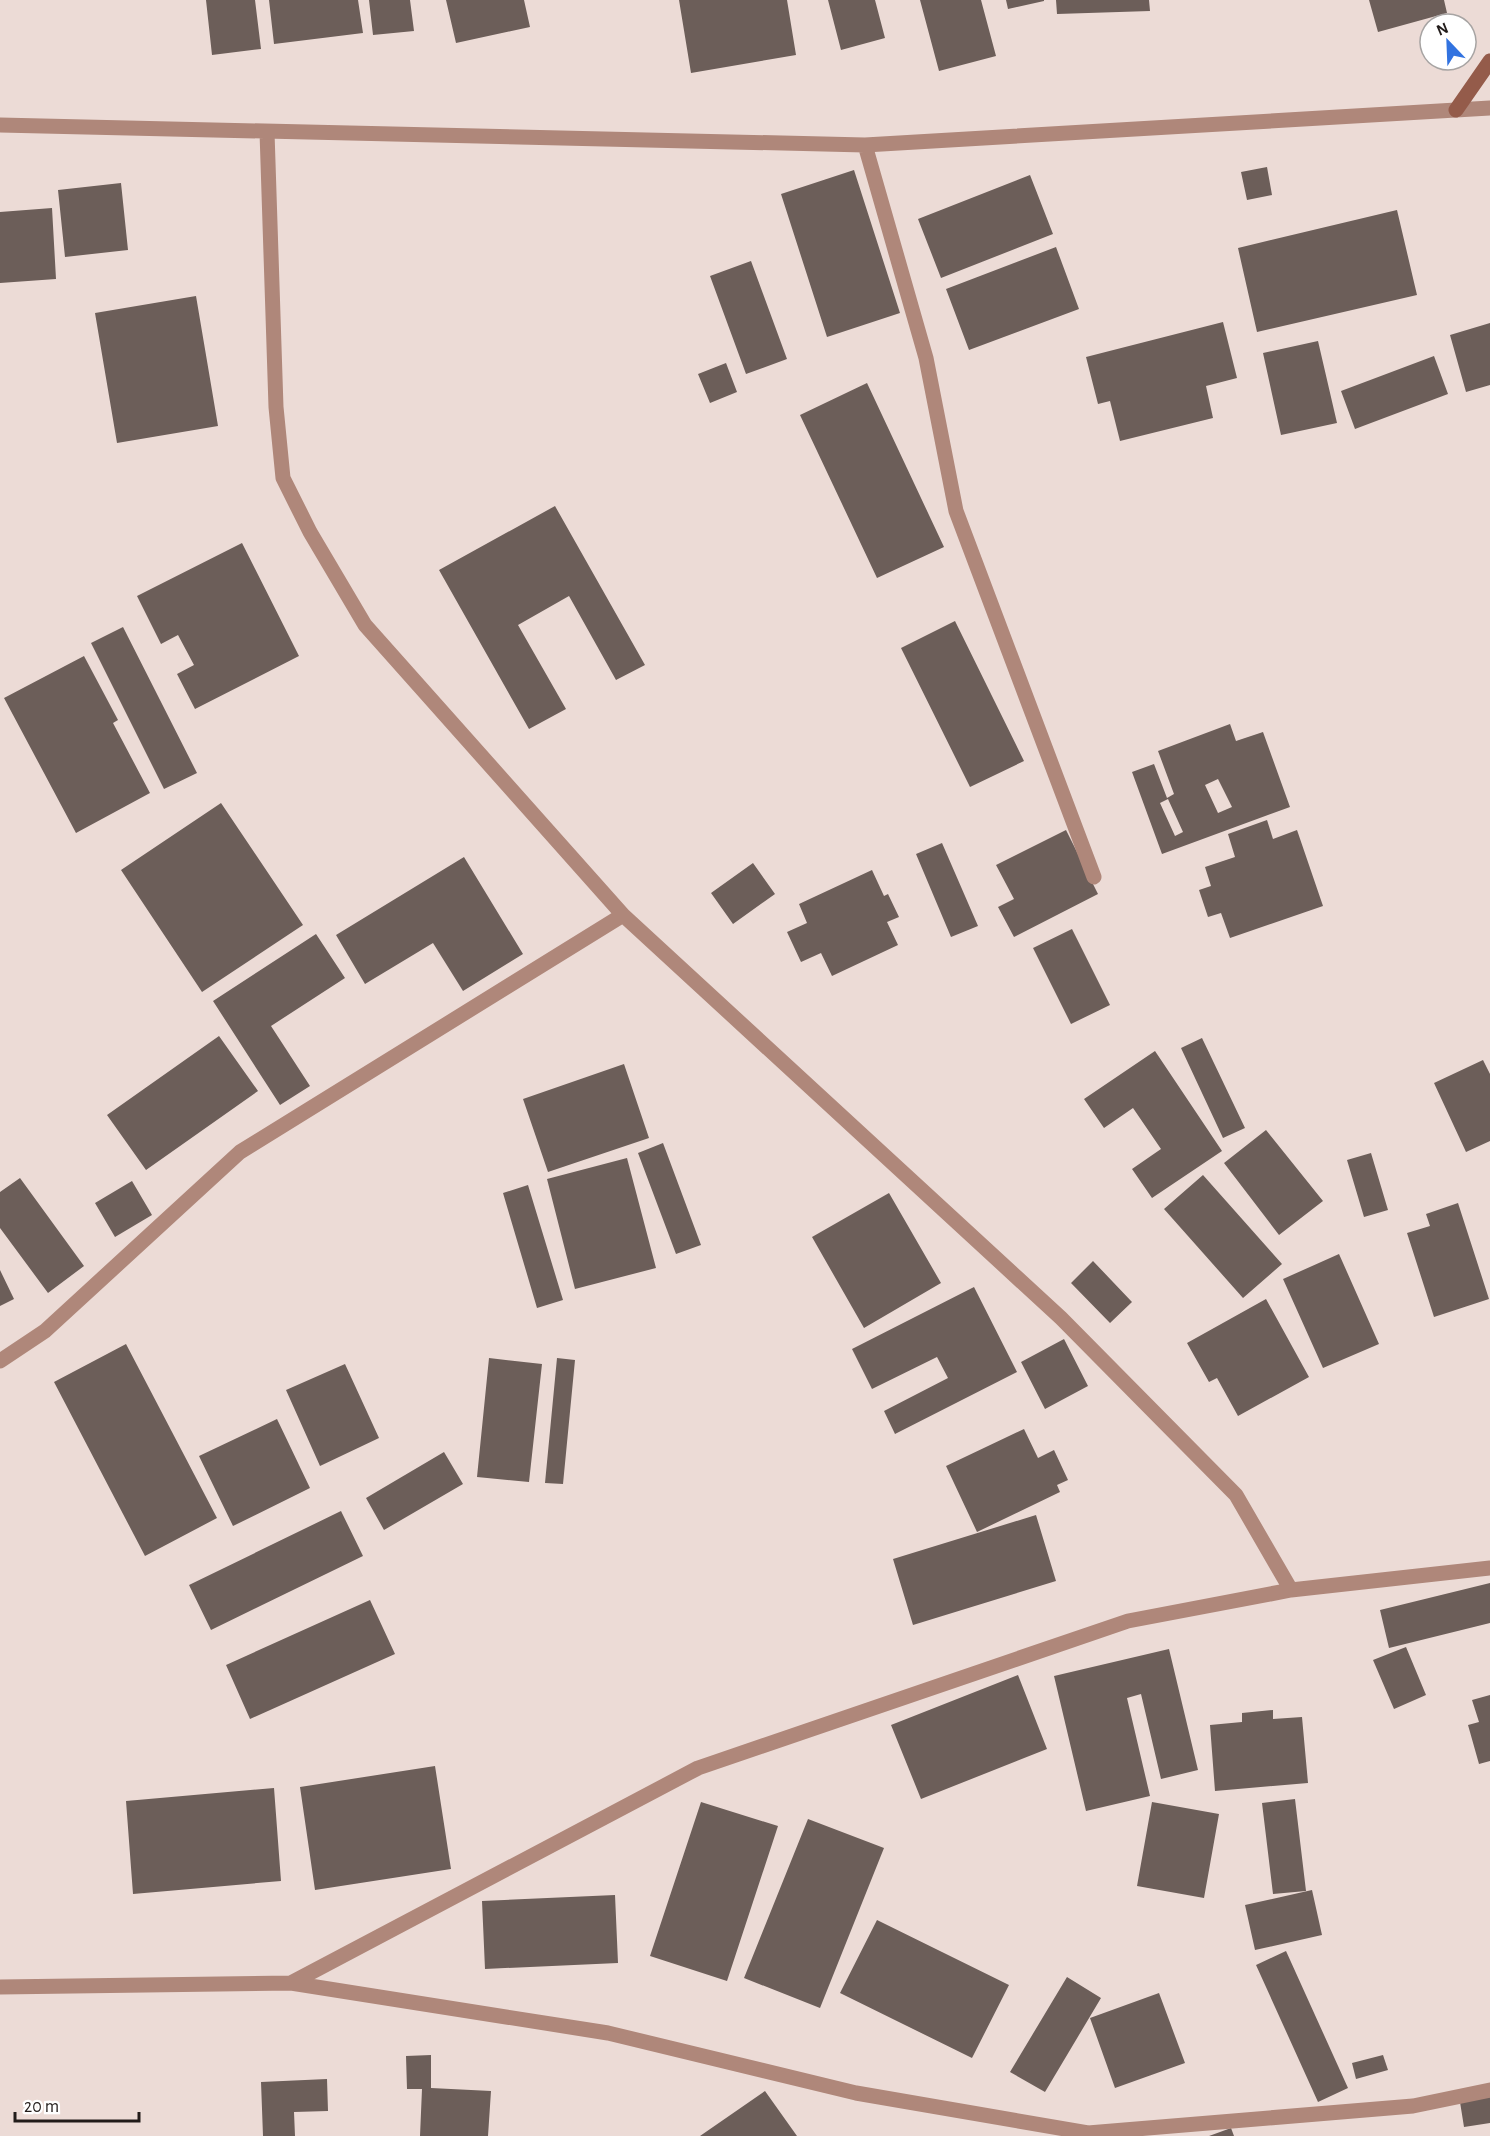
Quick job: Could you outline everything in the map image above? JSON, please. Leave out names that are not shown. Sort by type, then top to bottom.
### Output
[{"type":"street","points":[[1456,110],[1490,61]]},
{"type":"street","points":[[0,125],[865,145],[1490,108]]},
{"type":"street","points":[[267,132],[276,407],[283,478],[310,532],[365,625],[623,915],[1052,1310],[1236,1495],[1291,1590]]},
{"type":"street","points":[[865,145],[926,358],[956,511],[1094,877]]},
{"type":"street","points":[[0,1361],[45,1331],[240,1152],[623,915]]},
{"type":"street","points":[[291,1983],[698,1768],[1128,1621],[1291,1590],[1490,1568]]},
{"type":"street","points":[[0,1986],[291,1983],[608,2033],[856,2093],[1088,2133],[1413,2106],[1490,2090]]},
{"type":"building","points":[[206,0],[255,0],[261,49],[212,55]]},
{"type":"building","points":[[269,0],[358,0],[363,33],[274,44]]},
{"type":"building","points":[[369,0],[410,0],[414,31],[373,35]]},
{"type":"building","points":[[446,0],[524,0],[530,27],[456,43]]},
{"type":"building","points":[[679,0],[787,0],[796,55],[691,73]]},
{"type":"building","points":[[828,0],[875,0],[885,38],[841,50]]},
{"type":"building","points":[[920,0],[981,0],[996,56],[939,71]]},
{"type":"building","points":[[1006,0],[1044,0],[1044,1],[1008,9]]},
{"type":"building","points":[[1056,0],[1149,0],[1150,11],[1057,14]]},
{"type":"building","points":[[1369,0],[1444,0],[1447,12],[1418,12],[1418,21],[1378,32]]},
{"type":"building","points":[[1267,167],[1272,195],[1247,200],[1241,172]]},
{"type":"building","points":[[854,170],[900,313],[827,337],[781,194]]},
{"type":"building","points":[[1030,175],[1053,234],[941,278],[918,219]]},
{"type":"building","points":[[121,183],[128,250],[65,257],[58,190]]},
{"type":"building","points":[[52,208],[56,279],[0,283],[0,212]]},
{"type":"building","points":[[1397,210],[1417,295],[1257,332],[1238,248]]},
{"type":"building","points":[[1056,247],[1079,309],[969,350],[946,289]]},
{"type":"building","points":[[751,261],[787,359],[746,374],[710,276]]},
{"type":"building","points":[[196,296],[218,426],[117,443],[95,313]]},
{"type":"building","points":[[1223,322],[1237,378],[1206,386],[1213,418],[1120,441],[1110,401],[1098,404],[1086,357]]},
{"type":"building","points":[[1490,323],[1490,385],[1466,392],[1450,335]]},
{"type":"building","points":[[1318,341],[1337,423],[1281,435],[1263,353]]},
{"type":"building","points":[[1434,356],[1448,394],[1355,429],[1341,391]]},
{"type":"building","points":[[726,363],[737,392],[710,403],[698,374]]},
{"type":"building","points":[[867,383],[944,547],[877,578],[800,415]]},
{"type":"building","points":[[555,506],[645,665],[616,680],[569,596],[518,625],[566,709],[529,729],[439,570]]},
{"type":"building","points":[[242,543],[299,656],[195,709],[177,674],[194,665],[178,635],[161,644],[137,596]]},
{"type":"building","points":[[955,621],[1024,761],[970,787],[901,648]]},
{"type":"building","points":[[123,627],[197,773],[164,789],[91,643]]},
{"type":"building","points":[[84,656],[118,720],[113,723],[150,793],[76,833],[4,698]]},
{"type":"building","points":[[1230,724],[1236,741],[1263,732],[1290,807],[1162,854],[1132,772],[1154,764],[1167,798],[1174,794],[1158,751]],"holes":[[[1218,779],[1232,807],[1218,813],[1205,785]],[[1168,799],[1183,832],[1175,836],[1160,803]]]},
{"type":"building","points":[[221,803],[303,925],[202,992],[121,870]]},
{"type":"building","points":[[1267,820],[1273,839],[1297,830],[1323,906],[1230,938],[1221,913],[1208,917],[1199,890],[1211,886],[1205,867],[1235,857],[1228,834]]},
{"type":"building","points":[[1066,830],[1098,894],[1014,937],[998,907],[1014,899],[996,865]]},
{"type":"building","points":[[942,843],[978,926],[951,937],[916,854]]},
{"type":"building","points":[[464,857],[523,954],[463,991],[433,943],[365,984],[336,935]]},
{"type":"building","points":[[753,863],[775,894],[733,924],[711,893]]},
{"type":"building","points":[[872,870],[884,896],[888,894],[899,917],[887,922],[898,945],[832,976],[821,953],[801,962],[787,932],[807,923],[799,904]]},
{"type":"building","points":[[1072,929],[1110,1005],[1071,1024],[1033,948]]},
{"type":"building","points":[[316,934],[345,978],[271,1026],[310,1086],[280,1105],[213,1001]]},
{"type":"building","points":[[219,1036],[258,1091],[146,1170],[107,1115]]},
{"type":"building","points":[[1202,1038],[1245,1128],[1223,1138],[1181,1048]]},
{"type":"building","points":[[1155,1051],[1222,1151],[1152,1198],[1132,1169],[1161,1149],[1133,1108],[1104,1128],[1084,1099]]},
{"type":"building","points":[[1483,1060],[1490,1074],[1490,1141],[1466,1152],[1434,1083]]},
{"type":"building","points":[[624,1064],[649,1138],[548,1172],[523,1099]]},
{"type":"building","points":[[1266,1130],[1323,1201],[1279,1235],[1224,1163]]},
{"type":"building","points":[[663,1143],[701,1245],[676,1254],[638,1153]]},
{"type":"building","points":[[1371,1153],[1388,1210],[1364,1217],[1347,1160]]},
{"type":"building","points":[[627,1158],[656,1268],[575,1289],[547,1179]]},
{"type":"building","points":[[1203,1175],[1282,1264],[1243,1298],[1164,1209]]},
{"type":"building","points":[[20,1178],[84,1266],[48,1293],[0,1228],[0,1192]]},
{"type":"building","points":[[132,1181],[152,1215],[115,1237],[95,1203]]},
{"type":"building","points":[[528,1185],[563,1300],[537,1308],[503,1193]]},
{"type":"building","points":[[889,1193],[941,1283],[864,1328],[812,1237]]},
{"type":"building","points":[[1458,1203],[1489,1299],[1434,1317],[1407,1233],[1430,1226],[1426,1214]]},
{"type":"building","points":[[1339,1254],[1379,1344],[1323,1368],[1283,1279]]},
{"type":"building","points":[[1093,1261],[1132,1302],[1110,1323],[1071,1283]]},
{"type":"building","points":[[0,1270],[14,1299],[0,1306]]},
{"type":"building","points":[[974,1287],[1017,1372],[895,1434],[884,1411],[948,1378],[937,1357],[872,1389],[852,1349]]},
{"type":"building","points":[[1266,1299],[1309,1377],[1238,1416],[1217,1378],[1209,1382],[1187,1343]]},
{"type":"building","points":[[1064,1339],[1088,1386],[1045,1409],[1021,1362]]},
{"type":"building","points":[[126,1344],[217,1518],[145,1556],[54,1382]]},
{"type":"building","points":[[489,1358],[542,1364],[529,1482],[477,1477]]},
{"type":"building","points":[[557,1358],[575,1360],[563,1484],[545,1483]]},
{"type":"building","points":[[345,1364],[379,1438],[320,1466],[286,1390]]},
{"type":"building","points":[[277,1419],[310,1488],[233,1526],[199,1456]]},
{"type":"building","points":[[1024,1429],[1038,1458],[1054,1450],[1068,1480],[1057,1485],[1060,1492],[977,1532],[946,1466]]},
{"type":"building","points":[[444,1452],[463,1484],[384,1530],[366,1498]]},
{"type":"building","points":[[341,1511],[363,1556],[211,1630],[189,1585]]},
{"type":"building","points":[[1036,1515],[1056,1581],[913,1625],[893,1559]]},
{"type":"building","points":[[1490,1583],[1490,1623],[1389,1648],[1380,1610]]},
{"type":"building","points":[[370,1600],[395,1654],[250,1719],[226,1665]]},
{"type":"building","points":[[1406,1647],[1426,1695],[1394,1709],[1373,1660]]},
{"type":"building","points":[[1169,1649],[1198,1770],[1161,1779],[1141,1694],[1127,1698],[1150,1796],[1086,1811],[1054,1676]]},
{"type":"building","points":[[1018,1675],[1047,1749],[921,1799],[891,1725]]},
{"type":"building","points":[[1490,1695],[1490,1761],[1479,1764],[1468,1725],[1479,1722],[1472,1700]]},
{"type":"building","points":[[1273,1710],[1273,1719],[1302,1717],[1308,1783],[1215,1791],[1210,1725],[1242,1722],[1242,1713]]},
{"type":"building","points":[[435,1766],[451,1869],[315,1890],[300,1787]]},
{"type":"building","points":[[274,1788],[281,1881],[133,1894],[126,1801]]},
{"type":"building","points":[[1295,1799],[1306,1891],[1273,1894],[1262,1803]]},
{"type":"building","points":[[701,1802],[778,1826],[727,1981],[650,1956]]},
{"type":"building","points":[[1152,1802],[1219,1814],[1204,1898],[1137,1886]]},
{"type":"building","points":[[808,1819],[884,1848],[820,2008],[744,1978]]},
{"type":"building","points":[[1312,1890],[1322,1935],[1255,1950],[1245,1905]]},
{"type":"building","points":[[615,1895],[618,1963],[485,1969],[482,1901]]},
{"type":"building","points":[[877,1920],[1009,1985],[972,2058],[840,1993]]},
{"type":"building","points":[[1286,1951],[1348,2088],[1318,2102],[1256,1965]]},
{"type":"building","points":[[1067,1977],[1101,1998],[1045,2092],[1010,2072]]},
{"type":"building","points":[[1159,1993],[1185,2063],[1115,2088],[1090,2018]]},
{"type":"building","points":[[431,2055],[431,2088],[491,2091],[488,2136],[420,2136],[422,2089],[407,2089],[406,2056]]},
{"type":"building","points":[[1383,2055],[1388,2070],[1356,2079],[1352,2063]]},
{"type":"building","points":[[327,2079],[328,2111],[294,2112],[295,2136],[263,2136],[261,2082]]},
{"type":"building","points":[[765,2091],[797,2136],[700,2136]]},
{"type":"building","points":[[1490,2097],[1490,2123],[1464,2127],[1460,2102]]},
{"type":"building","points":[[1231,2128],[1234,2136],[1209,2136]]}]
